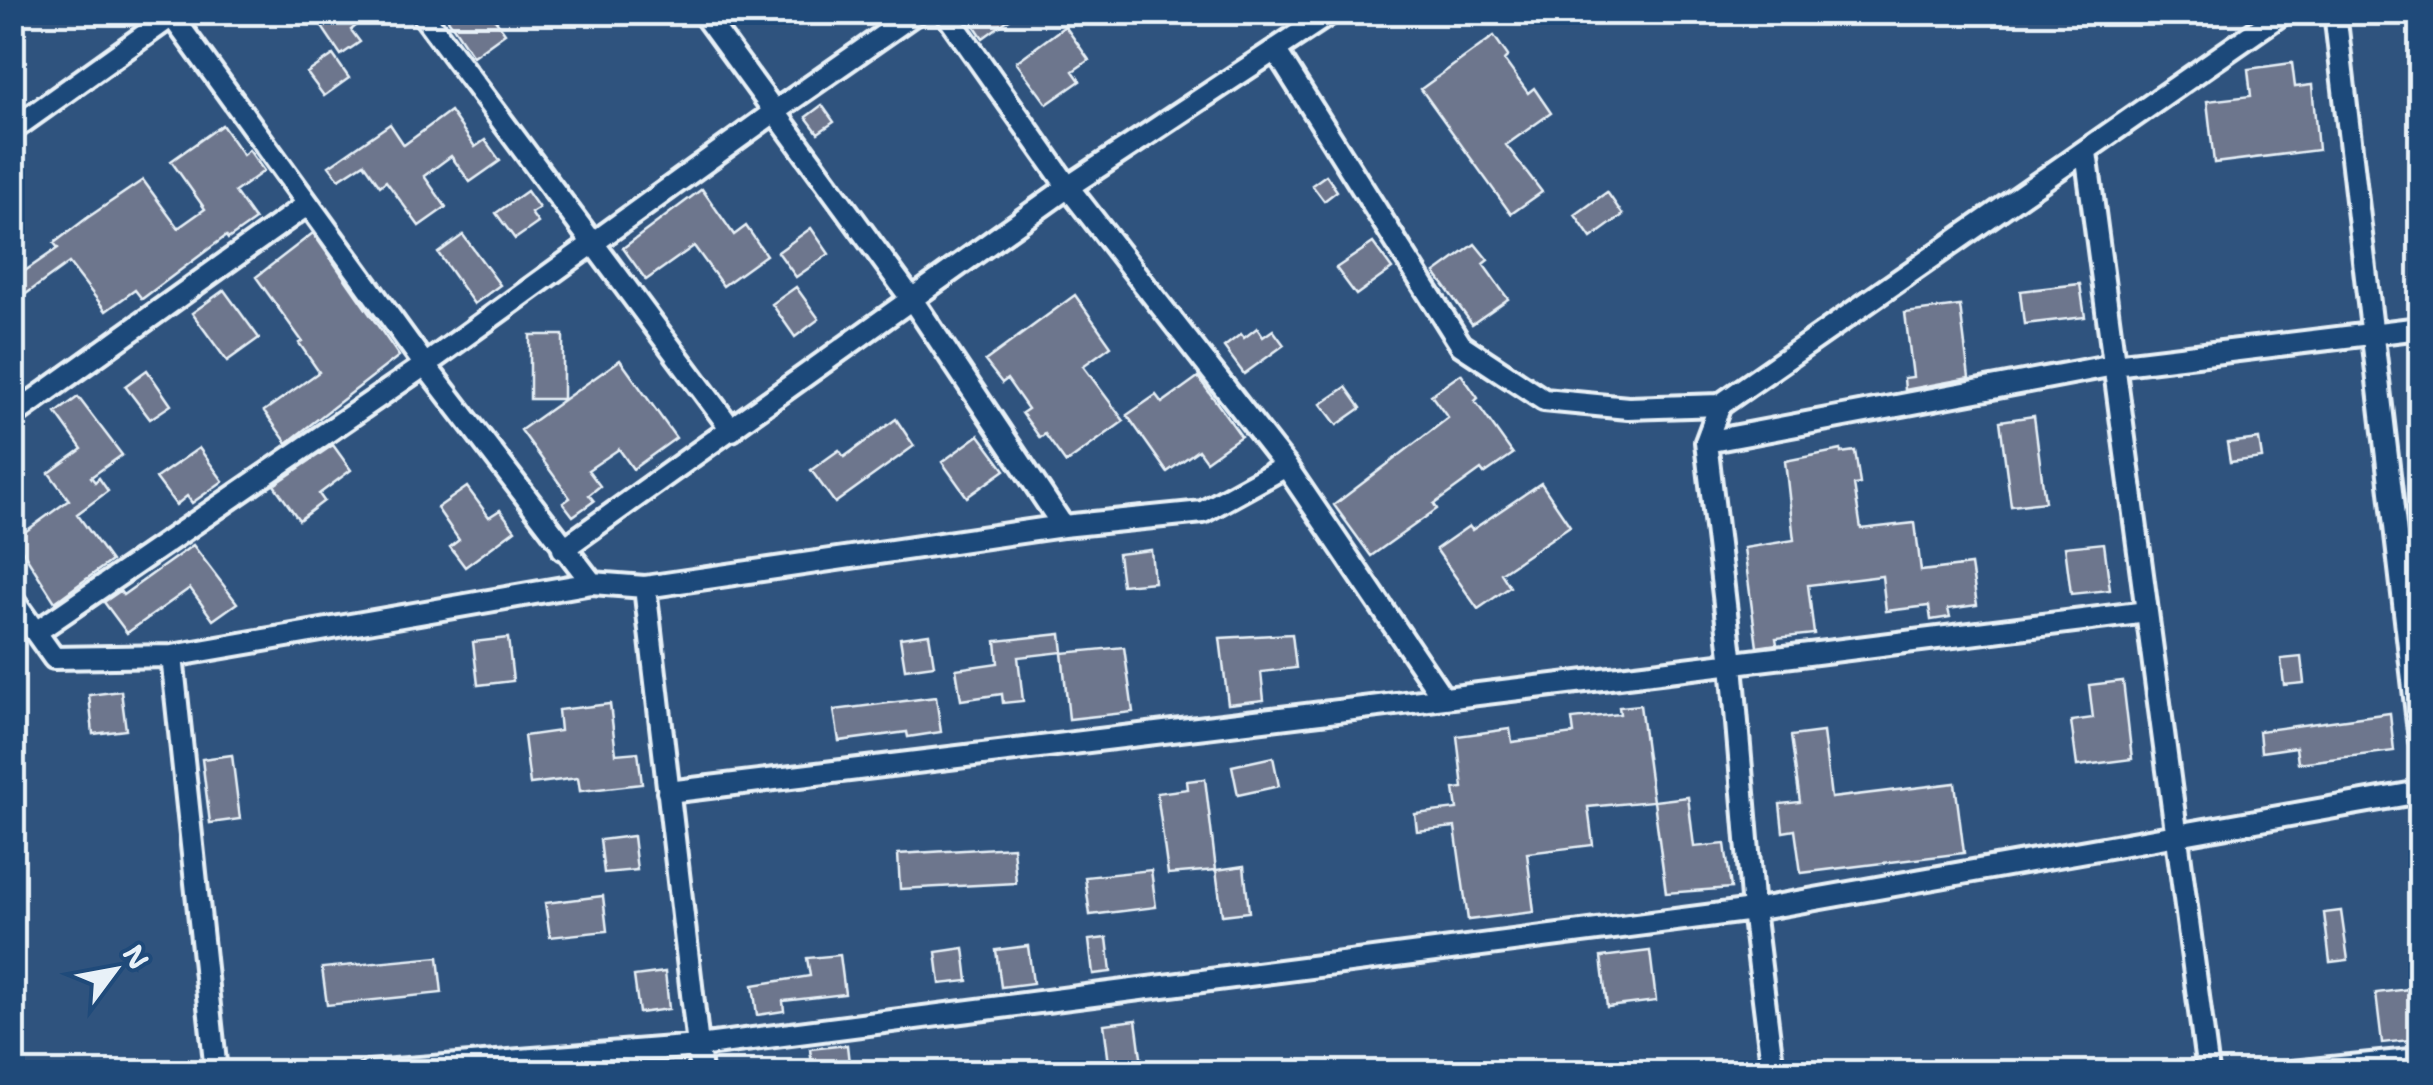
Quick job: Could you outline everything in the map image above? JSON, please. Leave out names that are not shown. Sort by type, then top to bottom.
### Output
[{"type":"street","points":[[421,12],[732,430]]},
{"type":"street","points":[[702,12],[913,301],[1063,526]]},
{"type":"street","points":[[36,632],[425,365],[917,12]]},
{"type":"street","points":[[945,12],[1068,187],[1286,466],[1444,698]]},
{"type":"street","points":[[563,549],[1068,187],[1332,12]]},
{"type":"street","points":[[1276,51],[1461,345],[1544,400],[1628,408],[1720,405],[2284,12]]},
{"type":"street","points":[[2334,12],[2420,740]]},
{"type":"street","points":[[12,130],[173,14],[425,365],[592,583]]},
{"type":"street","points":[[2086,152],[2208,1072]]},
{"type":"street","points":[[12,416],[308,204]]},
{"type":"street","points":[[1706,442],[2114,365],[2420,328]]},
{"type":"street","points":[[1720,405],[1706,442],[1773,1072]]},
{"type":"street","points":[[12,599],[54,658],[172,656],[592,583],[645,587],[1063,526],[1203,512],[1286,466]]},
{"type":"street","points":[[645,587],[701,1072]]},
{"type":"street","points":[[668,792],[1162,736],[2147,612]]},
{"type":"street","points":[[172,656],[216,1072]]},
{"type":"street","points":[[369,1072],[698,1046],[1753,910],[2420,792]]},
{"type":"street","points":[[2292,1072],[2420,1059]]},
{"type":"building","points":[[312,12],[349,12],[357,25],[351,30],[360,42],[341,55]]},
{"type":"building","points":[[443,12],[490,12],[505,33],[473,56]]},
{"type":"building","points":[[965,12],[1019,12],[983,38]]},
{"type":"building","points":[[1065,26],[1089,60],[1073,71],[1080,81],[1047,104],[1016,62]]},
{"type":"building","points":[[1494,36],[1508,56],[1504,60],[1528,93],[1534,88],[1551,113],[1506,145],[1542,192],[1511,214],[1421,89]]},
{"type":"building","points":[[333,55],[349,78],[324,96],[307,73]]},
{"type":"building","points":[[2292,63],[2295,87],[2312,85],[2318,150],[2214,163],[2207,101],[2251,96],[2248,69]]},
{"type":"building","points":[[822,105],[834,122],[818,133],[806,117]]},
{"type":"building","points":[[450,111],[475,147],[485,140],[500,161],[470,182],[451,156],[424,176],[446,207],[419,226],[386,181],[380,186],[364,163],[339,179],[329,166],[390,124],[404,145]]},
{"type":"building","points":[[222,125],[243,155],[249,150],[264,171],[235,192],[255,220],[228,239],[226,236],[142,299],[135,290],[106,311],[69,263],[12,304],[12,280],[58,248],[54,243],[143,180],[178,228],[205,209],[171,161]]},
{"type":"building","points":[[1326,175],[1337,191],[1324,201],[1312,185]]},
{"type":"building","points":[[702,189],[734,235],[746,226],[766,255],[723,286],[694,246],[646,280],[623,248]]},
{"type":"building","points":[[527,191],[539,208],[531,213],[538,223],[515,239],[496,213]]},
{"type":"building","points":[[1607,192],[1623,215],[1591,238],[1575,215]]},
{"type":"building","points":[[811,228],[829,254],[796,277],[778,252]]},
{"type":"building","points":[[313,233],[399,356],[287,443],[264,411],[319,372],[256,277]]},
{"type":"building","points":[[463,235],[500,285],[474,304],[438,253]]},
{"type":"building","points":[[1373,243],[1392,269],[1356,295],[1336,268]]},
{"type":"building","points":[[1475,244],[1488,260],[1483,264],[1508,299],[1472,324],[1435,273]]},
{"type":"building","points":[[2080,284],[2085,317],[2024,324],[2020,291]]},
{"type":"building","points":[[796,287],[819,319],[795,337],[772,304]]},
{"type":"building","points":[[224,290],[259,338],[227,361],[192,313]]},
{"type":"building","points":[[1075,295],[1111,346],[1083,366],[1124,421],[1066,463],[1045,434],[1040,438],[1022,413],[1028,409],[1007,379],[1002,383],[985,361]]},
{"type":"building","points":[[1960,306],[1969,378],[1905,390],[1904,378],[1913,377],[1905,313]]},
{"type":"building","points":[[1257,328],[1263,337],[1273,330],[1284,345],[1244,374],[1224,347]]},
{"type":"building","points":[[530,335],[563,335],[563,399],[530,399]]},
{"type":"building","points":[[620,360],[676,438],[633,469],[619,449],[588,470],[600,486],[589,495],[594,501],[573,516],[563,503],[570,498],[521,430]]},
{"type":"building","points":[[147,370],[171,405],[150,419],[125,386]]},
{"type":"building","points":[[1461,374],[1513,454],[1484,474],[1481,470],[1434,504],[1437,509],[1371,556],[1334,505],[1448,418],[1431,395]]},
{"type":"building","points":[[1198,377],[1241,436],[1206,461],[1198,450],[1167,472],[1127,415],[1156,395],[1162,403]]},
{"type":"building","points":[[1346,387],[1361,408],[1337,425],[1321,404]]},
{"type":"building","points":[[78,397],[122,455],[91,477],[95,482],[99,478],[108,491],[77,514],[111,561],[55,602],[15,539],[69,500],[49,473],[82,449],[56,413]]},
{"type":"building","points":[[2034,416],[2045,502],[2011,506],[2000,421]]},
{"type":"building","points":[[896,419],[914,446],[835,503],[811,470],[839,450],[844,457]]},
{"type":"building","points":[[979,435],[1005,470],[967,497],[942,462]]},
{"type":"building","points":[[2259,439],[2262,458],[2230,462],[2227,443]]},
{"type":"building","points":[[333,445],[351,470],[319,494],[324,501],[299,520],[274,485]]},
{"type":"building","points":[[199,448],[223,481],[192,503],[187,496],[176,505],[156,478]]},
{"type":"building","points":[[1855,451],[1860,484],[1854,485],[1861,529],[1915,523],[1921,571],[1971,565],[1977,605],[1948,609],[1950,617],[1931,620],[1929,606],[1886,611],[1882,576],[1808,585],[1814,634],[1776,638],[1777,644],[1757,647],[1744,548],[1794,540],[1785,461]]},
{"type":"building","points":[[1541,483],[1570,526],[1501,573],[1510,587],[1478,609],[1436,549],[1469,526],[1472,530]]},
{"type":"building","points":[[467,487],[489,517],[500,510],[515,530],[465,567],[450,547],[459,540],[437,508]]},
{"type":"building","points":[[2104,543],[2110,590],[2071,594],[2065,547]]},
{"type":"building","points":[[193,545],[237,603],[213,620],[190,588],[127,633],[104,602],[120,591],[123,595]]},
{"type":"building","points":[[1151,550],[1154,582],[1122,585],[1118,554]]},
{"type":"building","points":[[929,634],[934,665],[905,669],[900,638]]},
{"type":"building","points":[[1061,634],[1063,652],[1018,657],[1023,701],[1003,703],[1002,694],[961,700],[956,669],[998,663],[996,641]]},
{"type":"building","points":[[1292,634],[1296,668],[1261,672],[1264,700],[1228,704],[1220,638]]},
{"type":"building","points":[[508,638],[513,681],[478,685],[473,642]]},
{"type":"building","points":[[1124,647],[1133,712],[1069,719],[1062,653]]},
{"type":"building","points":[[2301,657],[2304,683],[2284,685],[2281,659]]},
{"type":"building","points":[[2123,681],[2132,759],[2077,766],[2071,721],[2093,718],[2089,685]]},
{"type":"building","points":[[121,691],[126,730],[93,734],[89,695]]},
{"type":"building","points":[[936,697],[941,732],[839,741],[834,710]]},
{"type":"building","points":[[610,704],[616,754],[638,752],[642,784],[580,791],[578,778],[530,784],[524,736],[560,731],[558,710]]},
{"type":"building","points":[[1640,705],[1653,801],[1588,807],[1593,845],[1527,853],[1534,912],[1468,920],[1455,827],[1417,831],[1415,814],[1457,809],[1454,789],[1463,788],[1457,736],[1510,729],[1512,742],[1574,734],[1572,719],[1620,714],[1619,707]]},
{"type":"building","points":[[2390,713],[2394,751],[2298,763],[2296,747],[2261,752],[2259,731]]},
{"type":"building","points":[[1823,732],[1831,798],[1955,783],[1964,853],[1801,873],[1795,830],[1783,832],[1780,804],[1800,802],[1791,736]]},
{"type":"building","points":[[232,755],[240,819],[210,823],[202,759]]},
{"type":"building","points":[[1273,757],[1279,786],[1238,795],[1232,766]]},
{"type":"building","points":[[1205,779],[1216,870],[1168,874],[1157,793],[1188,789],[1187,781]]},
{"type":"building","points":[[1688,797],[1694,847],[1725,844],[1731,888],[1666,893],[1654,801]]},
{"type":"building","points":[[633,836],[637,870],[604,873],[600,840]]},
{"type":"building","points":[[1013,847],[1016,883],[900,889],[898,854]]},
{"type":"building","points":[[1244,866],[1249,912],[1222,915],[1216,870]]},
{"type":"building","points":[[1151,870],[1156,907],[1090,915],[1085,877]]},
{"type":"building","points":[[603,896],[607,931],[550,937],[545,903]]},
{"type":"building","points":[[2341,911],[2348,960],[2330,962],[2324,913]]},
{"type":"building","points":[[1107,938],[1111,972],[1093,974],[1089,940]]},
{"type":"building","points":[[1028,946],[1033,983],[1001,987],[996,950]]},
{"type":"building","points":[[964,948],[968,981],[940,984],[936,952]]},
{"type":"building","points":[[1650,951],[1656,1001],[1607,1007],[1601,957]]},
{"type":"building","points":[[840,955],[845,994],[783,1001],[784,1011],[757,1015],[753,985],[810,976],[807,958]]},
{"type":"building","points":[[438,957],[442,993],[327,1005],[322,968]]},
{"type":"building","points":[[665,972],[669,1009],[639,1013],[634,976]]},
{"type":"building","points":[[2409,989],[2411,1006],[2419,1005],[2420,1039],[2382,1043],[2376,993]]},
{"type":"building","points":[[1136,1020],[1143,1072],[1110,1072],[1104,1024]]},
{"type":"building","points":[[847,1045],[850,1072],[813,1072],[810,1049]]}]
